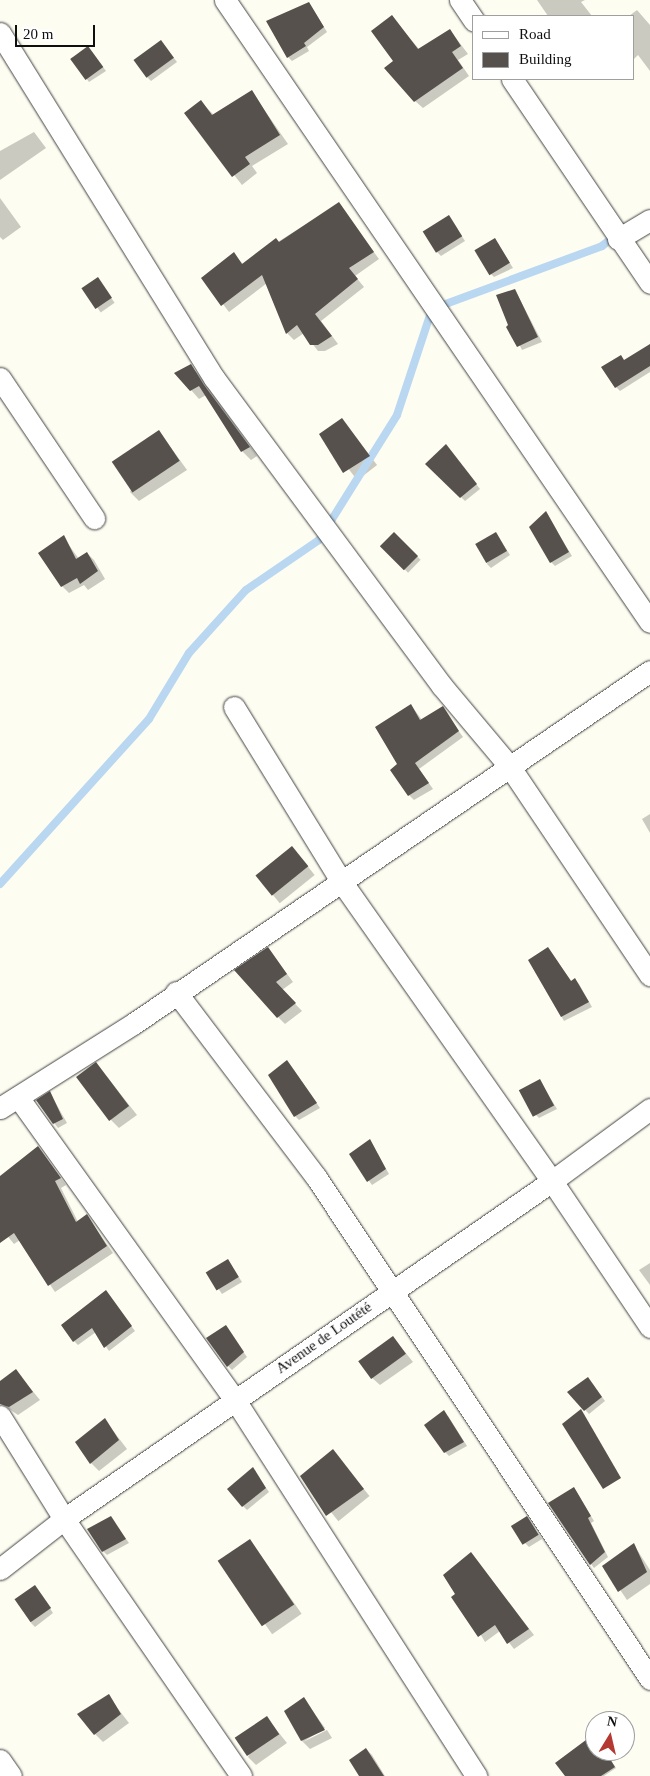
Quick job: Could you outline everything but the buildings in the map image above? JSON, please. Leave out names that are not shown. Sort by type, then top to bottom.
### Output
[{"type":"street","points":[[225,0],[650,622]]},
{"type":"street","points":[[460,0],[472,17]]},
{"type":"street","points":[[0,33],[214,378],[442,686],[510,767],[650,975]]},
{"type":"street","points":[[513,80],[618,239],[650,283]]},
{"type":"street","points":[[618,239],[650,220]]},
{"type":"street","points":[[0,378],[94,518]]},
{"type":"street","points":[[476,1776],[235,1400],[9,1103],[650,671]]},
{"type":"street","points":[[234,708],[341,881],[552,1181],[650,1327]]},
{"type":"street","points":[[176,992],[316,1177],[650,1679]]},
{"type":"street","name":"Avenue de Loutété","points":[[0,1569],[64,1519],[552,1181],[650,1109]]},
{"type":"street","points":[[0,1416],[64,1519],[241,1776]]},
{"type":"street","points":[[0,1760],[11,1776]]},
{"type":"waterway","points":[[0,884],[149,719],[189,653],[246,590],[319,540],[397,415],[432,309],[602,246],[615,236]]}]
